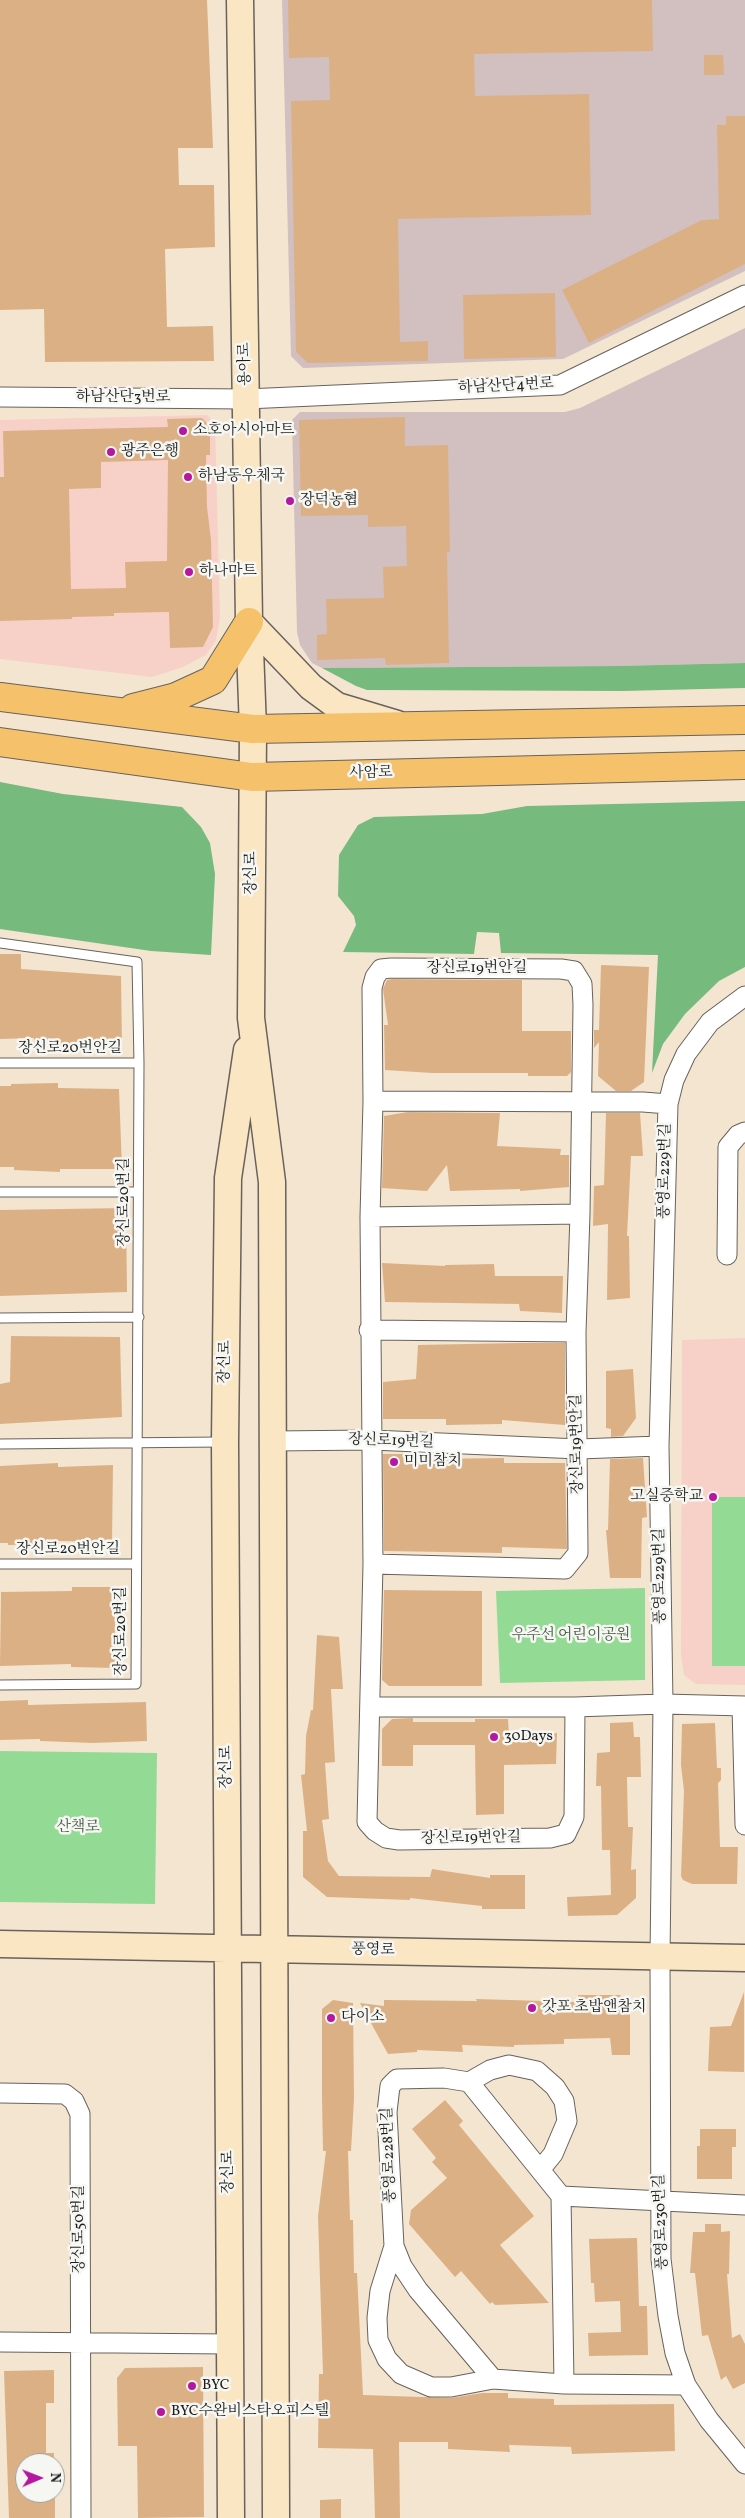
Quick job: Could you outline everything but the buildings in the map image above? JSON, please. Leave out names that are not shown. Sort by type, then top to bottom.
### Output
[{"type":"main road","name":"용아로","points":[[240,0],[249,622],[253,729]]},
{"type":"main road","points":[[118,712],[176,696],[213,680],[249,622],[311,687],[337,706],[407,727]]},
{"type":"main road","points":[[0,697],[253,729],[745,720]]},
{"type":"main road","name":"장신로","points":[[253,729],[251,1018],[272,1182],[276,2518]]},
{"type":"main road","name":"사암로","points":[[0,742],[252,777],[745,765]]},
{"type":"main road","name":"장신로","points":[[231,2518],[225,1442],[228,1178],[251,1018]]},
{"type":"main road","name":"풍영로","points":[[0,1944],[273,1948],[660,1958],[745,1958]]},
{"type":"street","name":"하남산단4번로","points":[[246,398],[560,385],[745,295]]},
{"type":"street","name":"하남산단3번로","points":[[0,397],[246,398]]},
{"type":"street","name":"장신로19번안길","points":[[373,1564],[565,1569],[578,1553],[579,1449],[576,1332],[580,1214],[582,984],[574,971],[381,969],[375,977],[372,988],[373,1101],[369,1330],[373,1564],[368,1822],[375,1831],[386,1838],[399,1840],[550,1838],[566,1834],[574,1817],[575,1707]]},
{"type":"street","name":"풍영로229번길","points":[[660,1958],[663,1704],[659,1446],[668,1104],[674,1080],[686,1054],[710,1022],[745,996]]},
{"type":"street","points":[[373,1101],[668,1104]]},
{"type":"street","points":[[727,1255],[728,1147],[738,1135],[745,1132]]},
{"type":"street","points":[[370,1217],[580,1214]]},
{"type":"street","points":[[369,1330],[576,1332]]},
{"type":"street","name":"장신로19번길","points":[[272,1440],[372,1440],[579,1449],[659,1446]]},
{"type":"street","points":[[371,1707],[575,1707],[663,1704],[743,1706],[745,1825]]},
{"type":"street","name":"풍영로230번길","points":[[660,1958],[661,2259],[668,2316],[675,2353],[686,2385],[709,2420],[745,2464]]},
{"type":"street","points":[[540,2170],[553,2154],[567,2121],[564,2101],[555,2087],[537,2071],[509,2065],[490,2070],[469,2082],[540,2170],[561,2196],[564,2384]]},
{"type":"street","name":"풍영로228번길","points":[[469,2082],[444,2078],[397,2079],[390,2086],[387,2112],[394,2246],[402,2266],[418,2290],[493,2379]]},
{"type":"street","name":"장신로50번길","points":[[0,2093],[66,2094],[74,2101],[80,2114],[81,2518]]},
{"type":"street","points":[[561,2196],[745,2205]]},
{"type":"street","name":"풍영로228번길","points":[[394,2246],[380,2291],[376,2318],[378,2340],[387,2359],[402,2374],[431,2387],[451,2387],[493,2379],[564,2384],[686,2385]]},
{"type":"street","points":[[0,2342],[230,2344]]},
{"type":"lane","name":"장신로20번길","points":[[0,943],[137,962],[139,1063],[136,1684],[0,1685]]},
{"type":"lane","name":"장신로20번안길","points":[[0,1063],[139,1063]]},
{"type":"lane","points":[[0,1192],[138,1192]]},
{"type":"lane","points":[[0,1318],[139,1317]]},
{"type":"lane","points":[[0,1444],[225,1442]]},
{"type":"lane","name":"장신로20번안길","points":[[0,1564],[136,1564]]},
{"type":"shaded area","points":[[282,0],[745,0],[745,271],[563,359],[303,368],[291,356]]},
{"type":"shaded area","points":[[745,328],[745,663],[322,668],[312,663],[300,645],[297,632],[292,420],[300,412],[565,412],[580,408]]},
{"type":"shaded area","points":[[207,415],[215,423],[220,618],[216,640],[206,655],[183,667],[152,677],[0,659],[0,420]]},
{"type":"shaded area","name":"고실중학교","points":[[745,1338],[745,1685],[696,1684],[684,1675],[681,1655],[682,1340]]},
{"type":"green space","points":[[745,663],[745,688],[623,691],[367,690],[322,668],[616,666]]},
{"type":"green space","points":[[0,782],[63,794],[182,807],[201,827],[210,843],[215,874],[211,955],[151,951],[0,929]]},
{"type":"green space","points":[[745,801],[745,967],[719,981],[685,1014],[663,1044],[652,1073],[658,955],[501,953],[499,933],[477,932],[474,954],[343,952],[356,925],[354,916],[338,896],[339,855],[358,825],[374,817],[482,814],[527,806]]},
{"type":"green space","points":[[712,1497],[745,1497],[745,1666],[712,1666]]},
{"type":"green space","name":"우주선 어린이공원","points":[[645,1588],[645,1680],[500,1683],[496,1591]]},
{"type":"green space","name":"산책로","points":[[0,1751],[157,1753],[155,1904],[0,1902]]},
{"type":"place","name":"소호아시아마트","points":[[183,431]]},
{"type":"place","name":"광주은행","points":[[111,452]]},
{"type":"place","name":"하남동우체국","points":[[188,477]]},
{"type":"place","name":"장덕농협","points":[[290,501]]},
{"type":"place","name":"하나마트","points":[[189,572]]},
{"type":"place","name":"미미참치","points":[[394,1462]]},
{"type":"place","name":"고실중학교","points":[[713,1497]]},
{"type":"place","name":"30Days","points":[[494,1737]]},
{"type":"place","name":"갓포 초밥앤참치","points":[[532,2008]]},
{"type":"place","name":"다이소","points":[[331,2018]]},
{"type":"place","name":"BYC","points":[[192,2386]]},
{"type":"place","name":"BYC수완비스타오피스텔","points":[[161,2412]]}]
